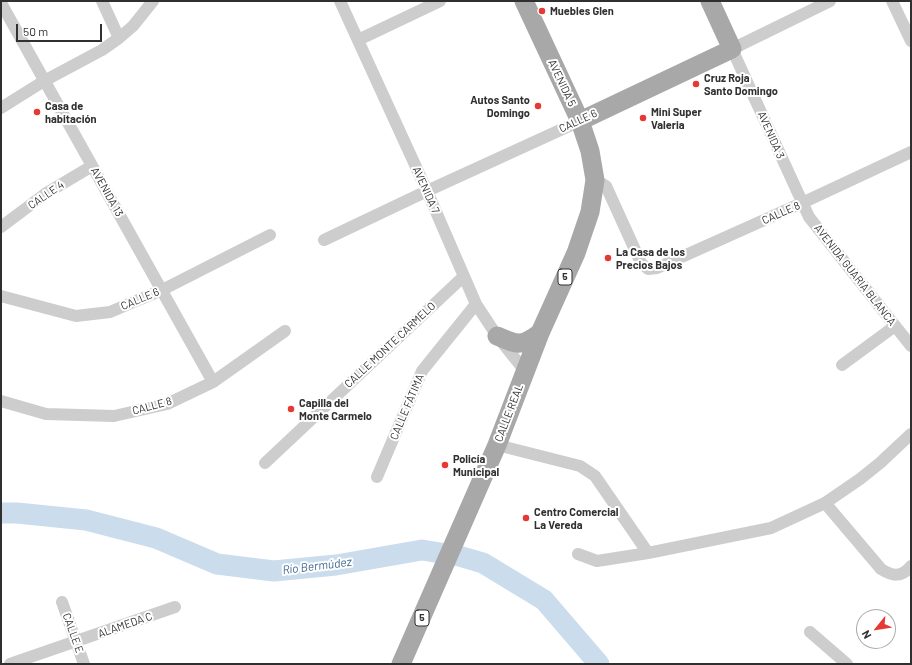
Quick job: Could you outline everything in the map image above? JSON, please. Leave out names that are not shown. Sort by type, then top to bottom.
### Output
[{"type":"main road","name":"AVENIDA 5","points":[[524,1],[580,120],[590,151],[595,180]]},
{"type":"main road","name":"AVENIDA 3","points":[[710,1],[732,49]]},
{"type":"main road","name":"CALLE 6","points":[[580,120],[732,49]]},
{"type":"main road","name":"CALLE REAL","points":[[401,664],[497,445],[540,333],[576,253],[590,212],[595,180]]},
{"type":"main road","points":[[497,336],[520,344],[528,342],[540,333]]},
{"type":"street","points":[[102,1],[119,38]]},
{"type":"street","points":[[1,108],[44,81],[102,50],[133,26],[153,1]]},
{"type":"street","name":"AVENIDA 7","points":[[340,1],[427,191],[476,304],[497,336],[525,371]]},
{"type":"street","points":[[358,40],[440,1]]},
{"type":"street","name":"CALLE 6","points":[[732,49],[830,1]]},
{"type":"street","points":[[892,1],[911,41]]},
{"type":"street","name":"AVENIDA 13","points":[[1,3],[213,382]]},
{"type":"street","name":"AVENIDA 3","points":[[732,49],[802,203]]},
{"type":"street","name":"CALLE 6","points":[[324,240],[580,120]]},
{"type":"street","name":"CALLE 8","points":[[595,180],[606,186],[641,263],[648,269],[657,268],[911,152]]},
{"type":"street","name":"CALLE 4","points":[[1,227],[45,194],[92,166]]},
{"type":"street","name":"AVENIDA GUARIA BLANCA","points":[[802,203],[809,217],[911,346]]},
{"type":"street","name":"CALLE 6","points":[[1,296],[76,316],[110,312],[162,290],[270,235]]},
{"type":"street","name":"CALLE MONTE CARMELO","points":[[265,463],[463,277]]},
{"type":"street","name":"CALLE FÁTIMA","points":[[377,477],[422,371],[476,304]]},
{"type":"street","points":[[842,365],[895,326]]},
{"type":"street","name":"CALLE 8","points":[[1,401],[46,414],[114,416],[168,404],[213,382],[285,331]]},
{"type":"street","points":[[578,554],[597,561],[648,553],[771,528],[825,503],[860,480],[911,434]]},
{"type":"street","points":[[497,445],[580,466],[595,476],[648,553]]},
{"type":"street","points":[[825,503],[880,569],[891,575],[900,574],[911,566]]},
{"type":"street","name":"CALLE E","points":[[62,602],[84,664]]},
{"type":"street","name":"ALAMEDA C","points":[[10,664],[175,607]]},
{"type":"street","points":[[810,632],[834,660],[847,664]]},
{"type":"waterway","name":"Río Bermúdez","points":[[1,513],[17,513],[86,520],[156,538],[217,564],[274,571],[336,565],[422,550],[459,556],[483,563],[544,600],[599,664]]},
{"type":"place","name":"Muebles Glen","points":[[542,11]]},
{"type":"place","name":"Cruz Roja Santo Domingo","points":[[696,84]]},
{"type":"place","name":"Autos Santo Domingo","points":[[538,106]]},
{"type":"place","name":"Casa de habitación","points":[[37,112]]},
{"type":"place","name":"Mini Super Valeria","points":[[643,118]]},
{"type":"place","name":"La Casa de los Precios Bajos","points":[[608,258]]},
{"type":"place","name":"Capilla del Monte Carmelo","points":[[291,409]]},
{"type":"place","name":"Policía Municipal","points":[[445,465]]},
{"type":"place","name":"Centro Comercial La Vereda","points":[[526,518]]}]
